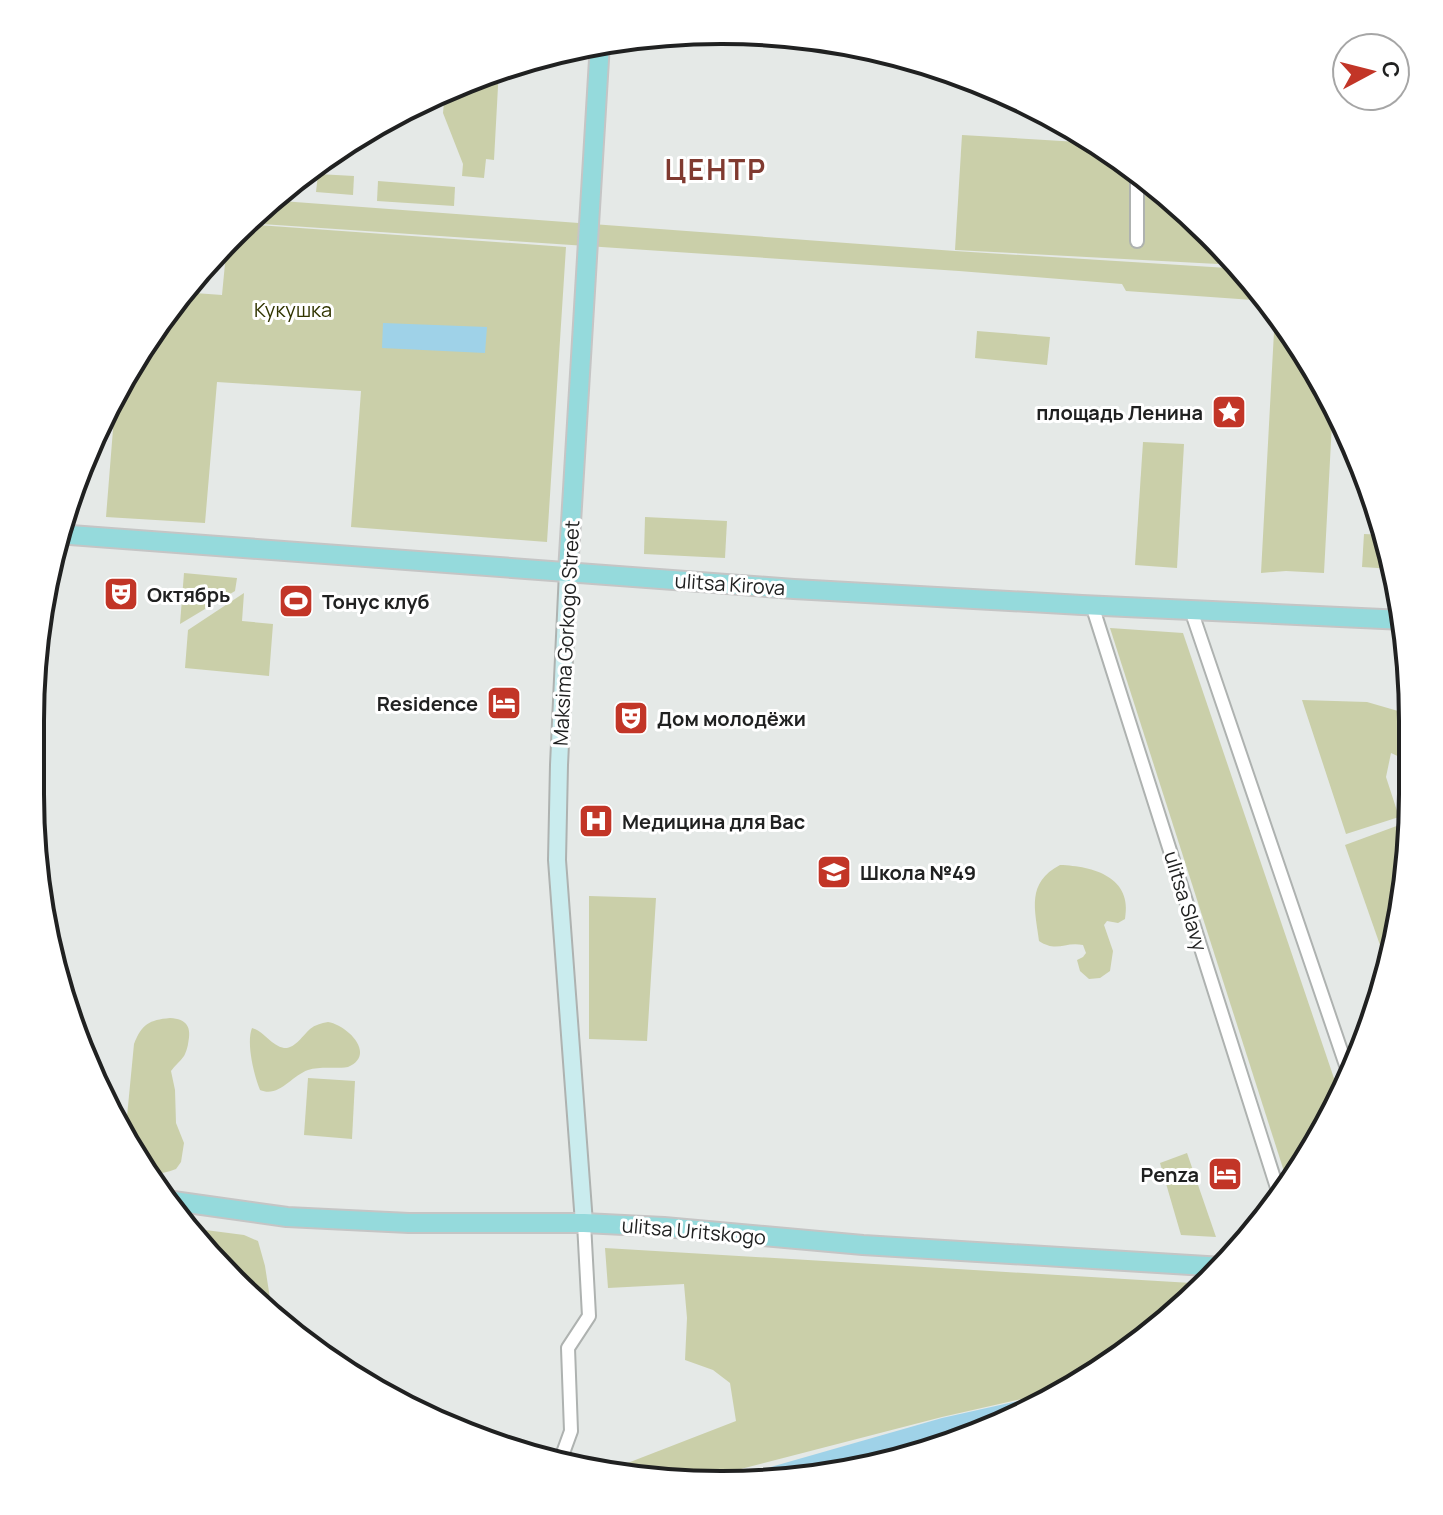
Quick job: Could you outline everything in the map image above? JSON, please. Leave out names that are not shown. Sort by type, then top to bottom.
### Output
[{"type":"main road","name":"Maksima Gorkogo Street","points":[[584,1223],[557,870],[568,572],[599,55]]},
{"type":"main road","name":"ulitsa Kirova","points":[[70,535],[749,586],[1391,619]]},
{"type":"main road","name":"ulitsa Uritskogo","points":[[181,1202],[287,1217],[409,1223],[584,1223],[664,1227],[863,1245],[1207,1266]]},
{"type":"street","points":[[1137,186],[1137,241]]},
{"type":"street","name":"ulitsa Slavy","points":[[1092,605],[1276,1183]]},
{"type":"street","points":[[1191,610],[1344,1060]]},
{"type":"street","points":[[563,1452],[571,1431],[568,1348],[589,1316],[584,1223]]},
{"type":"green space","points":[[498,82],[494,160],[486,159],[484,178],[462,176],[463,164],[443,113],[444,104]]},
{"type":"green space","points":[[962,135],[1071,142],[1134,184],[1218,261],[1218,264],[955,250]]},
{"type":"green space","points":[[322,174],[354,176],[353,195],[316,192],[318,178]]},
{"type":"green space","points":[[378,181],[455,187],[454,206],[377,201]]},
{"type":"green space","points":[[288,201],[1224,268],[1252,300],[1126,291],[1122,284],[262,224]]},
{"type":"green space","name":"Кукушка","points":[[261,225],[566,247],[547,542],[351,527],[361,391],[217,382],[205,523],[106,517],[114,422],[158,345],[197,293],[222,295],[225,260]]},
{"type":"green space","points":[[1274,330],[1332,428],[1324,573],[1261,573]]},
{"type":"green space","points":[[977,331],[1050,337],[1047,365],[975,358]]},
{"type":"green space","points":[[1143,442],[1184,444],[1177,568],[1135,565]]},
{"type":"green space","points":[[645,517],[727,521],[725,558],[644,554]]},
{"type":"green space","points":[[1364,534],[1372,534],[1381,568],[1362,567]]},
{"type":"green space","points":[[184,573],[237,578],[235,591],[180,624]]},
{"type":"green space","points":[[244,593],[242,621],[273,624],[269,676],[185,668],[188,630]]},
{"type":"green space","points":[[1110,628],[1183,633],[1335,1080],[1284,1171]]},
{"type":"green space","points":[[1302,700],[1367,702],[1399,711],[1399,757],[1391,753],[1386,777],[1398,817],[1346,834]]},
{"type":"green space","points":[[1398,825],[1393,882],[1381,948],[1345,845]]},
{"type":"green space","points":[[1060,865],[1097,871],[1117,884],[1123,893],[1125,919],[1118,923],[1107,921],[1104,925],[1113,951],[1110,971],[1100,978],[1089,979],[1080,971],[1077,960],[1086,953],[1083,945],[1051,946],[1039,941],[1035,908],[1037,889],[1049,872]]},
{"type":"green space","points":[[589,896],[656,898],[647,1041],[589,1039]]},
{"type":"green space","points":[[157,1020],[181,1020],[187,1025],[189,1033],[184,1055],[171,1071],[176,1123],[184,1143],[181,1162],[176,1169],[160,1173],[127,1117],[134,1044],[147,1024]]},
{"type":"green space","points":[[328,1022],[343,1028],[356,1041],[360,1055],[356,1061],[348,1067],[308,1070],[279,1089],[260,1090],[250,1050],[252,1028],[275,1044],[288,1048],[318,1024]]},
{"type":"green space","points":[[308,1078],[355,1081],[352,1139],[304,1135]]},
{"type":"green space","points":[[1187,1153],[1216,1237],[1181,1235],[1160,1163]]},
{"type":"green space","points":[[204,1230],[244,1235],[258,1241],[270,1298],[242,1273]]},
{"type":"green space","points":[[605,1248],[1190,1283],[1098,1357],[1027,1398],[734,1471],[722,1471],[625,1464],[736,1421],[730,1383],[713,1370],[685,1360],[687,1318],[684,1284],[608,1288]]},
{"type":"water","points":[[383,323],[487,327],[485,353],[382,348]]},
{"type":"water","points":[[1023,1400],[981,1419],[897,1448],[854,1458],[760,1470],[942,1418]]},
{"type":"place","name":"площадь Ленина","points":[[1229,412]]},
{"type":"place","name":"Октябрь","points":[[121,594]]},
{"type":"place","name":"Тонус клуб","points":[[296,601]]},
{"type":"place","name":"Residence","points":[[504,703]]},
{"type":"place","name":"Дом молодёжи","points":[[631,718]]},
{"type":"place","name":"Медицина для Вас","points":[[596,821]]},
{"type":"place","name":"Школа №49","points":[[834,872]]},
{"type":"place","name":"Penza","points":[[1225,1174]]},
{"type":"district","name":"ЦЕНТР","points":[[716,169]]}]
